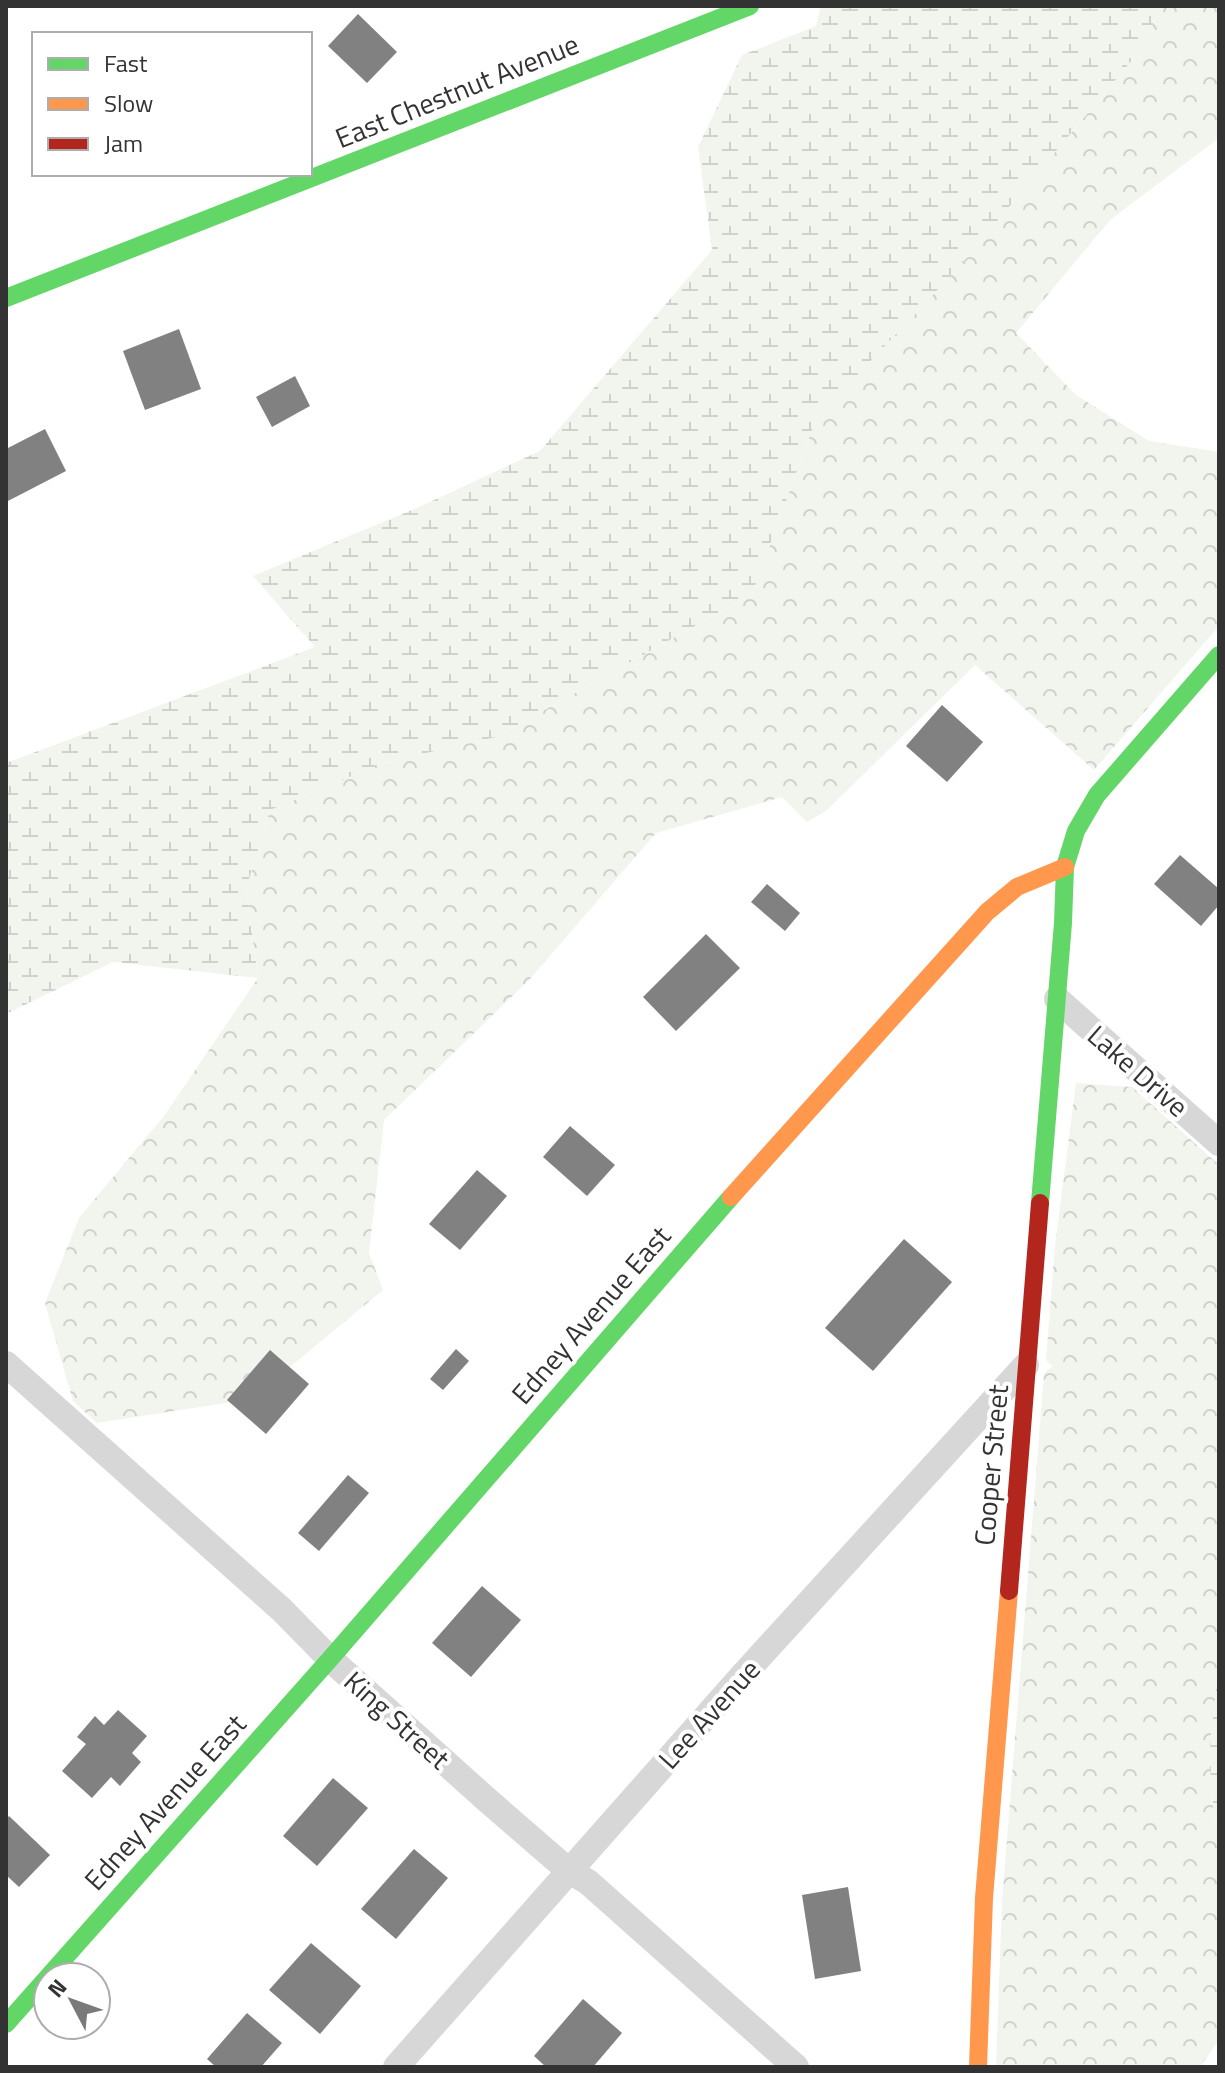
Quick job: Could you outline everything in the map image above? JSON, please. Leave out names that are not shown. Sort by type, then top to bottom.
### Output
[{"type":"street","name":"East Chestnut Avenue","points":[[6,298],[750,6]]},
{"type":"street","points":[[1065,867],[1076,831],[1097,795],[1219,655]]},
{"type":"street","name":"Cooper Street","points":[[978,2067],[984,1898],[1065,867]]},
{"type":"street","name":"Edney Avenue East","points":[[6,2024],[330,1659],[766,1156],[987,912],[1017,887],[1065,867]]},
{"type":"street","name":"Lake Drive","points":[[1057,999],[1219,1143]]},
{"type":"street","name":"King Street","points":[[6,1364],[282,1610],[330,1659],[796,2067]]},
{"type":"street","name":"Lee Avenue","points":[[396,2067],[741,1677],[1026,1365]]},
{"type":"green space","points":[[821,6],[1161,6],[1142,48],[958,268],[816,419],[752,594],[496,737],[383,763],[270,810],[246,889],[258,978],[113,962],[6,1014],[6,763],[315,647],[253,576],[419,507],[540,451],[712,250],[698,147],[742,55],[816,26]]},
{"type":"green space","points":[[1161,6],[1219,6],[1219,138],[1110,220],[1016,333],[1076,395],[1149,441],[1219,452],[1219,626],[1094,770],[975,665],[826,811],[807,822],[782,797],[656,833],[529,980],[384,1120],[369,1253],[383,1290],[251,1399],[97,1423],[73,1401],[45,1303],[79,1218],[164,1116],[258,978],[246,889],[270,810],[383,763],[496,737],[752,594],[816,419],[958,268],[1142,48]]},
{"type":"green space","points":[[1076,1083],[1132,1087],[1219,1165],[1219,1659],[1209,1758],[1215,1823],[1219,1825],[1219,2040],[1200,2067],[996,2067],[1002,1902],[1044,1374],[1052,1366],[1046,1360],[1055,1246]]},
{"type":"green space","points":[[1219,1659],[1219,1825],[1215,1823],[1209,1758]]},
{"type":"building","points":[[358,14],[397,52],[367,83],[328,46]]},
{"type":"building","points":[[179,329],[201,389],[145,410],[123,351]]},
{"type":"building","points":[[295,376],[310,406],[272,427],[256,397]]},
{"type":"building","points":[[45,429],[66,471],[6,502],[6,449]]},
{"type":"building","points":[[942,705],[983,742],[947,782],[906,746]]},
{"type":"building","points":[[1180,855],[1219,889],[1219,905],[1201,926],[1154,884]]},
{"type":"building","points":[[767,884],[800,913],[785,931],[751,902]]},
{"type":"building","points":[[706,934],[740,968],[676,1031],[643,997]]},
{"type":"building","points":[[570,1126],[615,1165],[587,1196],[543,1157]]},
{"type":"building","points":[[477,1170],[507,1196],[460,1250],[429,1224]]},
{"type":"building","points":[[904,1239],[952,1282],[873,1371],[825,1328]]},
{"type":"building","points":[[456,1349],[469,1361],[443,1390],[430,1379]]},
{"type":"building","points":[[270,1350],[309,1384],[266,1434],[227,1400]]},
{"type":"building","points":[[348,1475],[369,1493],[319,1551],[298,1533]]},
{"type":"building","points":[[482,1586],[521,1620],[471,1677],[432,1643]]},
{"type":"building","points":[[118,1710],[147,1736],[132,1753],[141,1762],[120,1786],[111,1777],[92,1798],[62,1771],[86,1744],[77,1737],[95,1716],[104,1725]]},
{"type":"building","points":[[333,1778],[368,1808],[317,1866],[283,1836]]},
{"type":"building","points":[[9,1816],[50,1855],[19,1887],[6,1875],[6,1820]]},
{"type":"building","points":[[414,1849],[448,1878],[396,1939],[361,1909]]},
{"type":"building","points":[[848,1887],[861,1971],[815,1979],[802,1895]]},
{"type":"building","points":[[311,1943],[361,1986],[320,2034],[269,1990]]},
{"type":"building","points":[[583,1999],[622,2033],[593,2067],[546,2067],[534,2056]]},
{"type":"building","points":[[247,2013],[282,2043],[261,2067],[216,2067],[207,2059]]},
{"type":"traffic: fast","points":[[6,298],[750,6]]},
{"type":"traffic: fast","points":[[1040,1203],[1065,867],[1076,831],[1097,795],[1219,655]]},
{"type":"traffic: fast","points":[[6,2024],[330,1659],[731,1197]]},
{"type":"traffic: slow","points":[[731,1197],[987,912],[1017,887],[1065,867]]},
{"type":"traffic: slow","points":[[978,2067],[984,1898],[1009,1591]]},
{"type":"traffic: jam","points":[[1009,1591],[1040,1203]]}]
